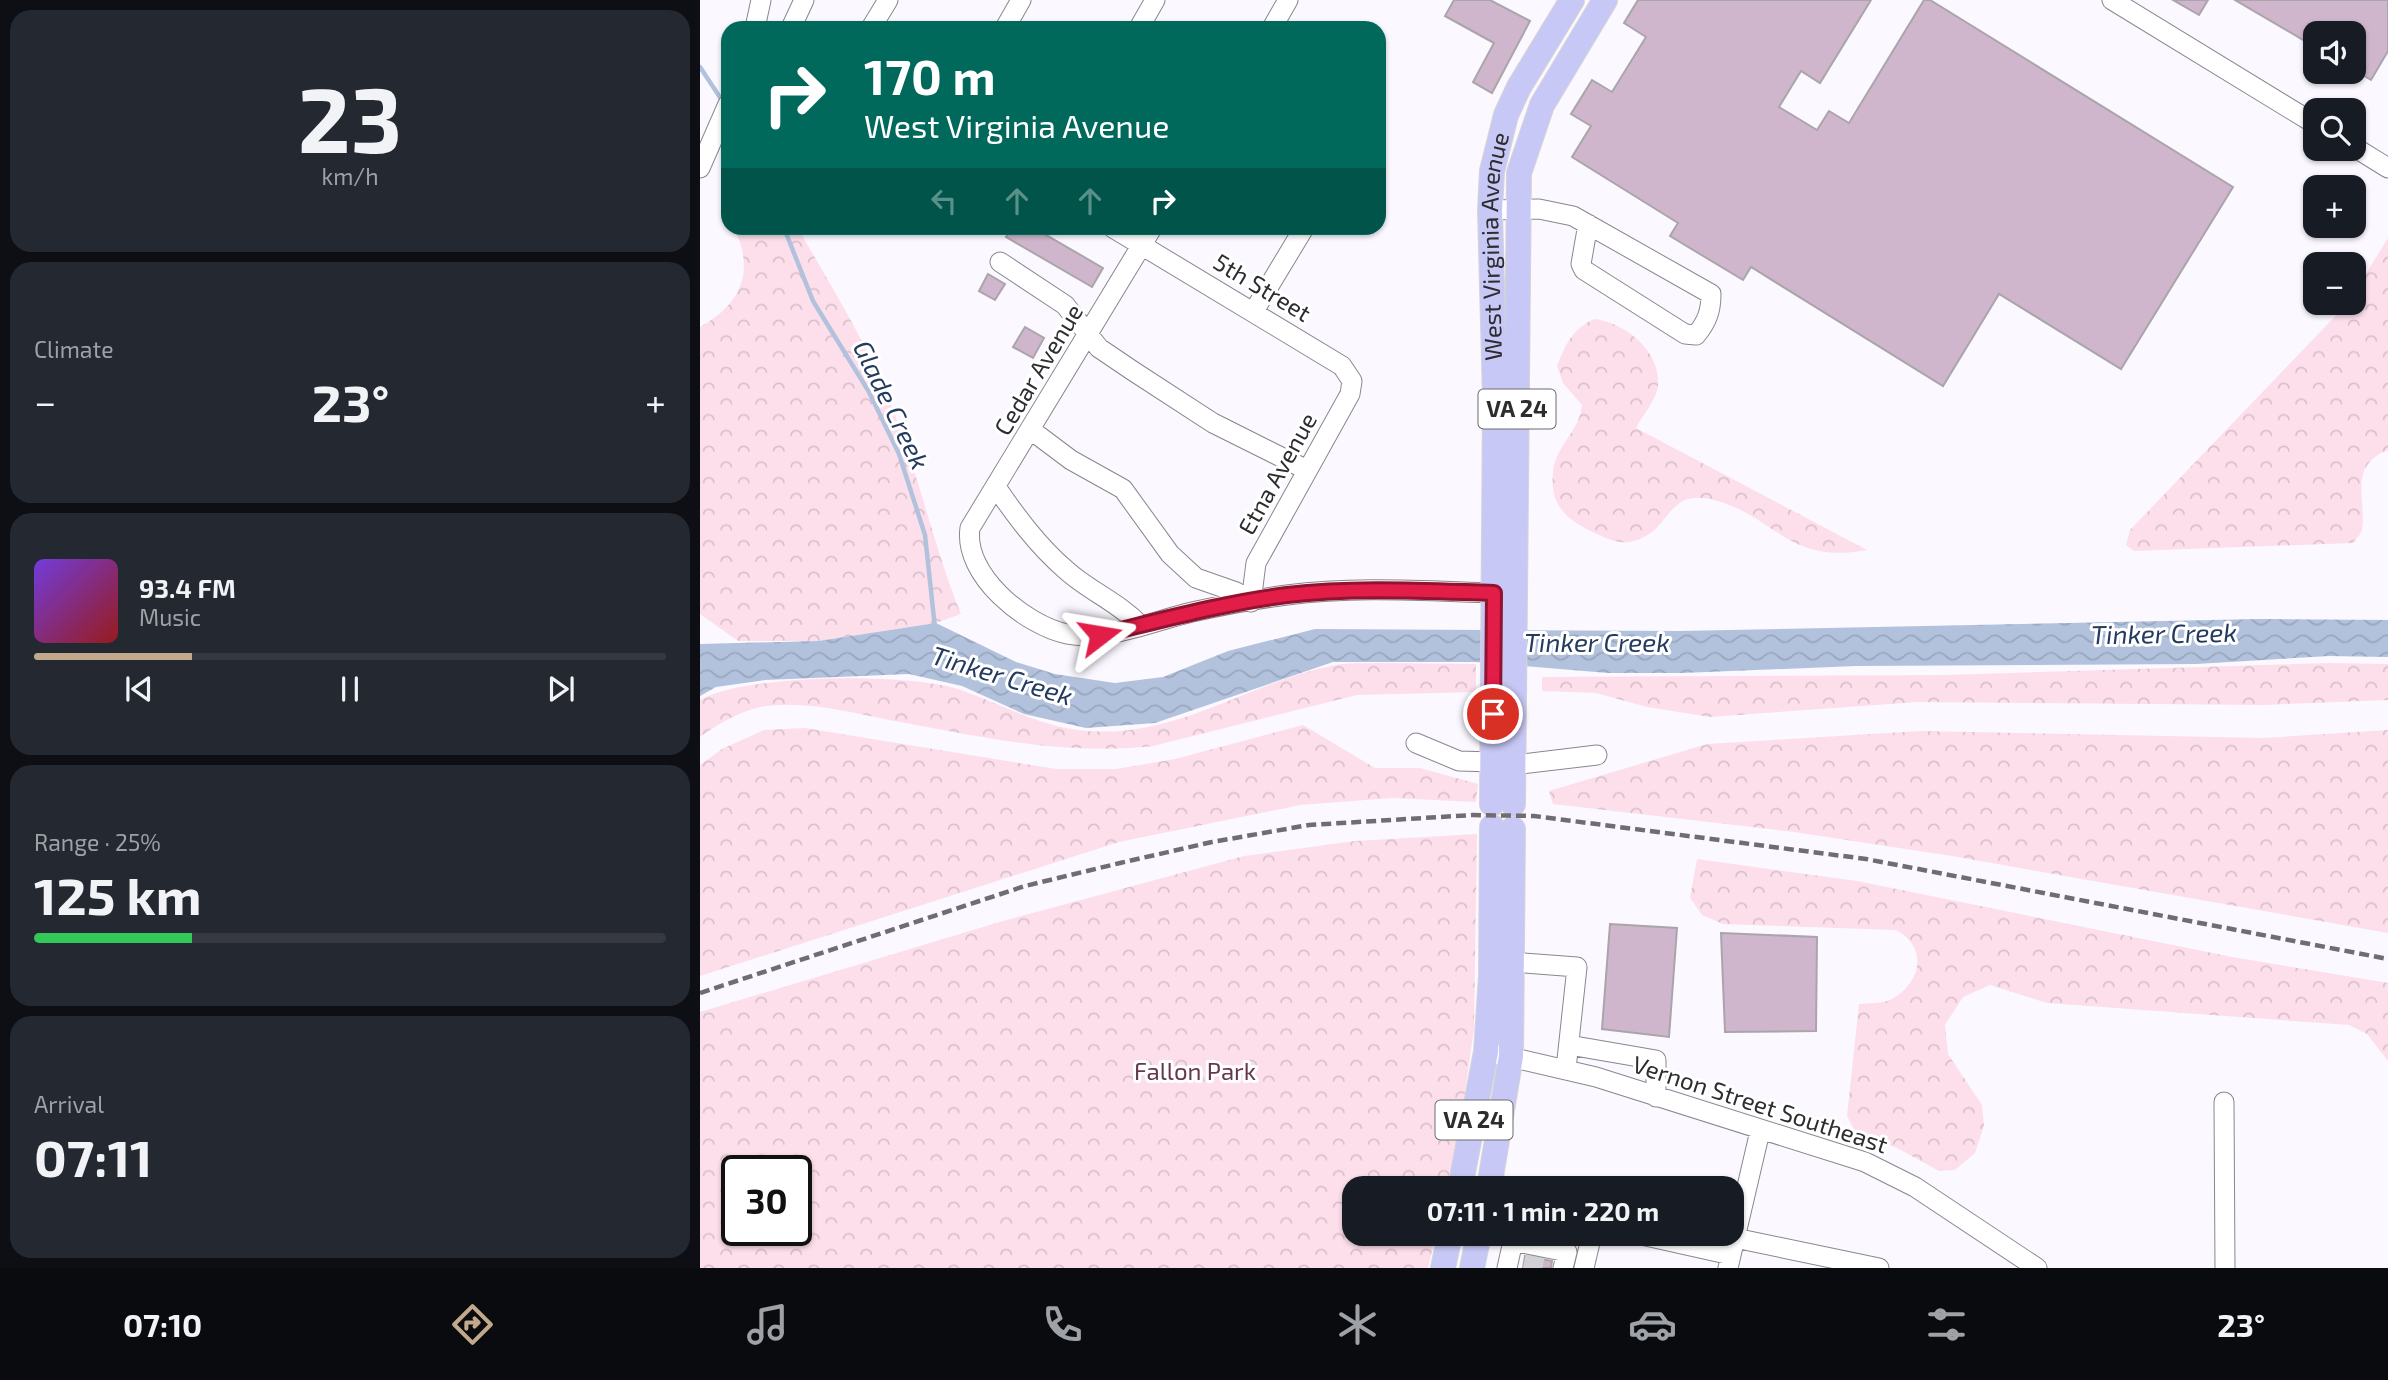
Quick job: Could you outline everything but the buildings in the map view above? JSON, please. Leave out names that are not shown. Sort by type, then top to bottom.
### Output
[{"type":"main road","name":"West Virginia Avenue","points":[[1503,752],[1490,210],[1492,171],[1506,115],[1519,87],[1569,1]]},
{"type":"main road","name":"West Virginia Avenue","points":[[1501,604],[1519,173],[1534,123],[1600,9]]},
{"type":"main road","name":"VA 24","points":[[1462,1176],[1486,1052],[1502,816],[1503,752]]},
{"type":"main road","name":"VA 24","points":[[1491,1176],[1511,1056],[1512,962],[1502,816]]},
{"type":"main road","points":[[1443,1268],[1448,1246]]},
{"type":"main road","points":[[1472,1268],[1477,1246]]},
{"type":"street","points":[[758,21],[761,0]]},
{"type":"street","points":[[794,21],[804,0]]},
{"type":"street","points":[[876,21],[888,0]]},
{"type":"street","points":[[1009,21],[1021,0]]},
{"type":"street","points":[[1143,21],[1155,0]]},
{"type":"street","points":[[1276,21],[1288,0]]},
{"type":"street","points":[[2112,0],[2303,117]]},
{"type":"street","points":[[1569,1],[1600,9]]},
{"type":"street","points":[[700,168],[721,123]]},
{"type":"street","points":[[2366,155],[2388,168]]},
{"type":"street","points":[[1490,210],[1561,212],[1588,224],[1711,295],[1711,310],[1704,326],[1696,334],[1685,334],[1584,270],[1581,264],[1588,224]]},
{"type":"street","name":"5th Street","points":[[1125,235],[1254,311],[1347,372]]},
{"type":"street","name":"Cedar Avenue","points":[[1139,625],[1088,636],[1047,628],[1008,603],[980,569],[968,539],[973,520],[1090,335],[1148,235]]},
{"type":"street","points":[[1254,311],[1300,235]]},
{"type":"street","points":[[1000,262],[1065,304],[1099,348],[1213,423],[1307,470]]},
{"type":"street","name":"Etna Avenue","points":[[1251,602],[1256,563],[1350,394],[1352,381],[1347,372]]},
{"type":"street","points":[[1031,430],[1071,460],[1123,489],[1170,554],[1196,578],[1236,592],[1251,602]]},
{"type":"street","points":[[996,486],[1041,547],[1090,589],[1128,612],[1139,625],[1286,596],[1387,590],[1501,604]]},
{"type":"street","points":[[1416,743],[1459,761],[1503,752],[1597,755]]},
{"type":"street","points":[[1512,962],[1577,967],[1566,1069]]},
{"type":"street","points":[[1569,1045],[1656,1060],[1656,1097]]},
{"type":"street","name":"Vernon Street Southeast","points":[[1486,1052],[1566,1069],[1865,1162],[1891,1174],[2037,1268]]},
{"type":"street","points":[[2224,1102],[2225,1268]]},
{"type":"street","points":[[1731,1254],[1760,1131]]},
{"type":"street","points":[[1513,1263],[1513,1241],[1567,1252],[1564,1265],[1584,1267],[1589,1246]]},
{"type":"street","points":[[1693,1246],[1731,1254],[1879,1268]]},
{"type":"green space","points":[[737,235],[802,235],[880,379],[900,428],[961,614],[936,623],[818,641],[738,641],[700,614],[700,327],[726,308],[741,285],[744,272]]},
{"type":"green space","points":[[2388,238],[2388,450],[2375,457],[2363,474],[2362,529],[2353,543],[2134,551],[2126,545],[2130,530],[2336,315],[2366,315],[2366,274]]},
{"type":"green space","points":[[1594,319],[1628,332],[1647,349],[1653,360],[1657,372],[1657,389],[1653,401],[1636,428],[1867,550],[1840,553],[1818,551],[1784,537],[1735,507],[1699,498],[1688,499],[1679,504],[1650,533],[1629,542],[1609,539],[1571,519],[1554,495],[1553,472],[1558,454],[1577,423],[1582,405],[1563,383],[1557,366],[1571,338],[1580,327]]},
{"type":"green space","points":[[2329,663],[2388,664],[2388,700],[2263,705],[1918,702],[1710,717],[1647,707],[1596,693],[1542,691],[1542,677],[1947,675]]},
{"type":"green space","points":[[1476,664],[1476,692],[1357,695],[1153,746],[1119,748],[1020,743],[828,708],[798,705],[767,706],[749,710],[700,737],[700,700],[722,691],[789,681],[868,678],[937,684],[961,690],[1054,725],[1087,731],[1120,731],[1182,718],[1300,674],[1337,665]]},
{"type":"green space","points":[[1303,725],[1375,768],[1420,768],[1478,784],[1476,802],[1392,798],[1300,805],[1119,842],[700,976],[700,765],[722,749],[764,730],[805,728],[1056,769],[1116,769],[1175,759]]},
{"type":"green space","points":[[2388,730],[2388,933],[1952,856],[1794,832],[1553,804],[1549,791],[1707,744],[1920,731],[2263,738]]},
{"type":"green space","name":"Fallon Park","points":[[1477,834],[1474,1029],[1461,1120],[1449,1176],[1342,1176],[1342,1246],[1433,1246],[1428,1268],[700,1268],[700,1012],[1003,921],[1244,856],[1355,841]]},
{"type":"green space","points":[[1697,859],[1857,881],[2232,957],[2388,983],[2388,1061],[2367,1034],[2349,1025],[2047,1003],[1990,985],[1963,997],[1945,1025],[1948,1054],[1982,1105],[1984,1126],[1975,1153],[1955,1170],[1939,1171],[1897,1148],[1856,1133],[1847,1116],[1859,1004],[1884,1002],[1902,992],[1915,974],[1917,955],[1913,946],[1896,930],[1723,924],[1702,915],[1690,898]]},
{"type":"water","name":"Tinker Creek","points":[[2260,619],[2388,620],[2388,657],[2329,656],[2196,664],[1856,666],[1682,673],[1608,673],[1475,662],[1333,662],[1155,723],[1086,728],[1024,714],[962,686],[909,674],[765,680],[716,687],[700,696],[700,644],[818,641],[936,623],[1016,662],[1055,674],[1115,683],[1163,677],[1228,651],[1315,629],[1679,631]]},
{"type":"waterway","name":"Glade Creek","points":[[700,67],[721,99]]},
{"type":"waterway","name":"Glade Creek","points":[[787,235],[813,301],[869,392],[899,454],[925,535],[935,628]]},
{"type":"tunnel","points":[[1524,1263],[1548,1268]]},
{"type":"railway","points":[[700,993],[1025,886],[1120,863],[1212,842],[1309,825],[1473,815],[1534,816],[1866,859],[2388,959]]},
{"type":"route","points":[[1100,635],[1195,611],[1286,596],[1387,590],[1494,593],[1493,714]]}]
